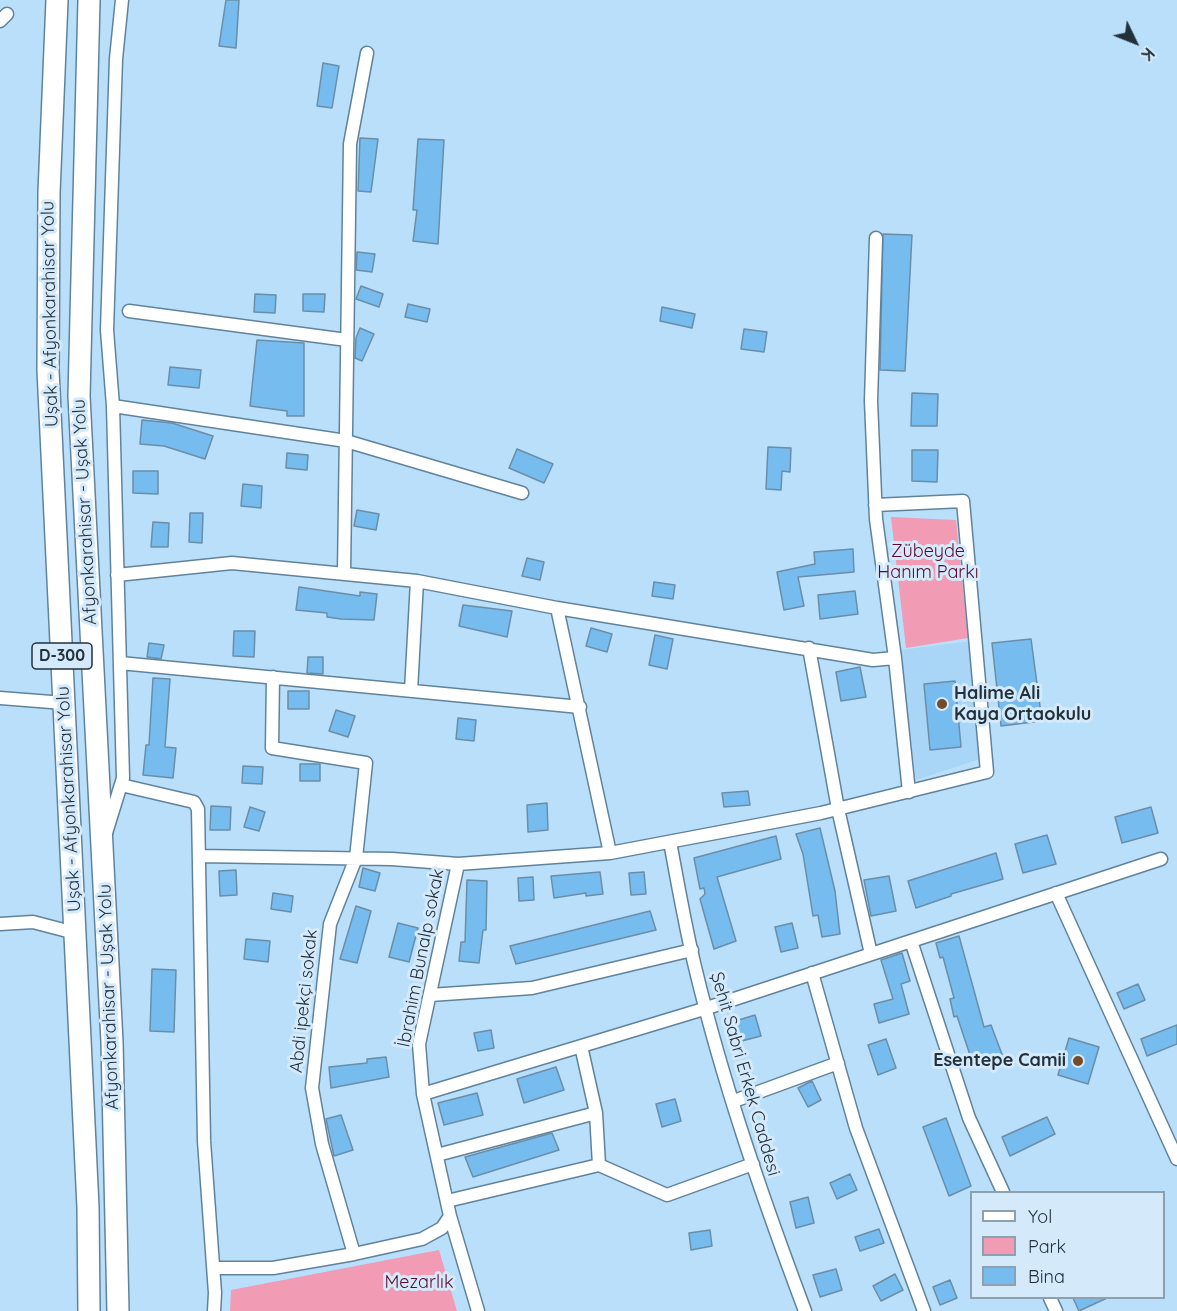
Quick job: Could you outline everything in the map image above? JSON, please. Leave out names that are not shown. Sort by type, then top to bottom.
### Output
[{"type":"highway","name":"Uşak - Afyonkarahisar Yolu","points":[[57,0],[49,193],[48,370],[88,1207],[89,1311]]},
{"type":"highway","name":"Afyonkarahisar - Uşak Yolu","points":[[89,0],[79,396],[112,1042],[118,1311]]},
{"type":"street","points":[[102,845],[123,777],[113,406],[107,330],[116,59],[122,0]]},
{"type":"street","points":[[344,573],[350,144],[367,54]]},
{"type":"street","points":[[876,238],[871,401],[875,505],[895,658],[909,792]]},
{"type":"street","points":[[129,311],[347,340]]},
{"type":"street","points":[[113,406],[346,441],[522,493]]},
{"type":"street","points":[[199,856],[356,858],[458,864],[610,853],[838,809],[987,772],[963,501],[875,505]]},
{"type":"street","points":[[117,575],[232,563],[344,573],[417,581],[557,608],[873,660],[895,658]]},
{"type":"street","points":[[411,691],[417,581]]},
{"type":"street","points":[[557,608],[610,853]]},
{"type":"street","points":[[809,648],[838,809],[871,954]]},
{"type":"street","points":[[120,663],[580,707]]},
{"type":"street","name":"Abdi ipekçi sokak","points":[[273,678],[272,748],[366,763],[356,858],[330,924],[312,1088],[322,1144],[354,1254]]},
{"type":"street","points":[[0,698],[64,703]]},
{"type":"street","points":[[121,785],[194,802],[198,809],[204,1142],[214,1268],[214,1311]]},
{"type":"street","name":"Şehit Sabri Erkek Caddesi","points":[[670,842],[692,950],[707,1008],[768,1212],[805,1311]]},
{"type":"street","points":[[423,1094],[707,1008],[1161,859]]},
{"type":"street","name":"İbrahim Bunalp sokak","points":[[458,864],[419,1044],[423,1094],[436,1155],[450,1216],[478,1311]]},
{"type":"street","points":[[1056,893],[1177,1159]]},
{"type":"street","points":[[0,924],[33,922],[75,933]]},
{"type":"street","points":[[911,941],[969,1118],[1003,1191]]},
{"type":"street","points":[[430,995],[532,988],[692,950]]},
{"type":"street","points":[[812,973],[856,1128],[924,1311]]},
{"type":"street","points":[[581,1046],[596,1113],[598,1165]]},
{"type":"street","points":[[734,1101],[838,1063]]},
{"type":"street","points":[[436,1155],[596,1113]]},
{"type":"street","points":[[447,1201],[598,1165],[667,1195],[753,1164]]},
{"type":"street","points":[[214,1268],[273,1268],[354,1254],[422,1239],[441,1228],[450,1216]]},
{"type":"shaded area","name":"Halime Ali Kaya Ortaokulu","points":[[973,641],[980,759],[916,780],[900,650]]},
{"type":"green space","name":"Zübeyde Hanım Parkı","points":[[891,517],[956,520],[968,638],[906,648]]},
{"type":"green space","name":"Mezarlık","points":[[439,1250],[457,1311],[230,1311],[231,1290]]},
{"type":"building","points":[[226,0],[239,0],[236,48],[219,46]]},
{"type":"building","points":[[323,63],[339,66],[332,108],[317,106]]},
{"type":"building","points":[[360,138],[378,139],[371,192],[358,191]]},
{"type":"building","points":[[418,139],[444,140],[438,244],[413,241],[417,210],[413,210]]},
{"type":"building","points":[[883,234],[912,235],[905,371],[880,370]]},
{"type":"building","points":[[357,252],[375,254],[372,272],[356,270]]},
{"type":"building","points":[[361,286],[383,294],[379,307],[356,299]]},
{"type":"building","points":[[255,294],[276,295],[275,313],[254,312]]},
{"type":"building","points":[[303,294],[325,294],[324,312],[303,311]]},
{"type":"building","points":[[408,304],[430,309],[427,322],[405,317]]},
{"type":"building","points":[[662,307],[695,314],[692,328],[660,321]]},
{"type":"building","points":[[360,328],[374,334],[362,361],[355,358],[356,338]]},
{"type":"building","points":[[744,329],[767,332],[764,352],[741,349]]},
{"type":"building","points":[[257,340],[304,343],[304,416],[287,416],[287,411],[250,406]]},
{"type":"building","points":[[170,367],[201,370],[199,388],[168,385]]},
{"type":"building","points":[[912,393],[938,394],[937,426],[911,426]]},
{"type":"building","points":[[142,420],[172,423],[213,436],[205,459],[164,446],[140,444]]},
{"type":"building","points":[[768,447],[791,448],[790,472],[782,471],[781,490],[766,489]]},
{"type":"building","points":[[517,449],[553,464],[544,483],[509,468]]},
{"type":"building","points":[[912,450],[938,450],[937,482],[912,481]]},
{"type":"building","points":[[287,453],[308,455],[307,470],[286,468]]},
{"type":"building","points":[[133,471],[158,471],[158,494],[133,493]]},
{"type":"building","points":[[243,484],[262,486],[261,508],[241,506]]},
{"type":"building","points":[[357,510],[379,514],[376,530],[354,526]]},
{"type":"building","points":[[190,513],[203,513],[202,543],[189,542]]},
{"type":"building","points":[[153,522],[169,523],[168,547],[151,547]]},
{"type":"building","points":[[853,549],[854,572],[798,577],[804,606],[784,610],[777,572],[815,564],[814,552]]},
{"type":"building","points":[[527,558],[544,562],[540,580],[522,576]]},
{"type":"building","points":[[654,582],[675,585],[673,599],[652,596]]},
{"type":"building","points":[[299,587],[360,596],[360,592],[377,594],[374,620],[341,619],[327,617],[327,613],[296,610]]},
{"type":"building","points":[[855,591],[858,614],[820,619],[818,595]]},
{"type":"building","points":[[463,605],[512,611],[507,637],[459,626]]},
{"type":"building","points":[[591,628],[612,634],[607,652],[586,646]]},
{"type":"building","points":[[234,631],[255,631],[254,657],[233,656]]},
{"type":"building","points":[[655,635],[673,639],[667,669],[649,665]]},
{"type":"building","points":[[1031,639],[1042,721],[1001,726],[992,643]]},
{"type":"building","points":[[149,643],[164,645],[161,659],[147,657]]},
{"type":"building","points":[[308,657],[323,657],[323,674],[307,673]]},
{"type":"building","points":[[860,667],[866,697],[841,701],[836,672]]},
{"type":"building","points":[[153,678],[170,679],[165,747],[176,748],[173,778],[143,775],[146,745],[149,745]]},
{"type":"building","points":[[955,681],[961,747],[930,750],[924,684]]},
{"type":"building","points":[[288,691],[309,691],[309,709],[288,709]]},
{"type":"building","points":[[336,710],[355,716],[348,737],[329,731]]},
{"type":"building","points":[[458,718],[476,720],[474,741],[456,739]]},
{"type":"building","points":[[300,764],[320,764],[320,781],[300,781]]},
{"type":"building","points":[[243,766],[263,767],[262,784],[242,783]]},
{"type":"building","points":[[748,791],[750,805],[724,807],[722,793]]},
{"type":"building","points":[[547,803],[548,830],[528,832],[527,805]]},
{"type":"building","points":[[211,806],[231,807],[230,830],[210,830]]},
{"type":"building","points":[[250,807],[265,812],[259,831],[244,827]]},
{"type":"building","points":[[1151,807],[1158,833],[1122,843],[1115,817]]},
{"type":"building","points":[[820,828],[835,891],[840,934],[822,937],[818,915],[813,916],[803,854],[796,834]]},
{"type":"building","points":[[1047,835],[1056,864],[1023,873],[1015,844]]},
{"type":"building","points":[[776,836],[781,859],[717,877],[736,941],[714,949],[700,899],[705,894],[704,888],[700,889],[694,858]]},
{"type":"building","points":[[996,853],[1003,879],[951,894],[951,896],[916,908],[908,881]]},
{"type":"building","points":[[363,868],[380,873],[375,891],[359,887]]},
{"type":"building","points":[[236,870],[237,895],[220,896],[219,871]]},
{"type":"building","points":[[600,872],[603,894],[586,896],[586,893],[554,898],[551,876]]},
{"type":"building","points":[[644,872],[646,894],[631,895],[629,873]]},
{"type":"building","points":[[889,876],[896,911],[871,916],[864,880]]},
{"type":"building","points":[[533,877],[534,900],[519,901],[518,878]]},
{"type":"building","points":[[467,880],[487,881],[486,930],[483,930],[479,963],[459,961],[461,942],[465,942]]},
{"type":"building","points":[[273,893],[293,896],[291,912],[271,909]]},
{"type":"building","points":[[356,906],[371,911],[357,963],[340,959]]},
{"type":"building","points":[[650,911],[656,930],[516,964],[510,946]]},
{"type":"building","points":[[398,923],[418,928],[409,962],[389,957]]},
{"type":"building","points":[[792,923],[798,948],[781,952],[775,927]]},
{"type":"building","points":[[959,936],[984,1027],[991,1025],[1003,1057],[974,1067],[957,1016],[954,1017],[950,999],[954,998],[943,957],[940,958],[936,943]]},
{"type":"building","points":[[246,939],[270,941],[268,962],[244,959]]},
{"type":"building","points":[[902,953],[910,981],[901,984],[909,1014],[879,1023],[874,1004],[893,999],[881,960]]},
{"type":"building","points":[[152,969],[176,970],[174,1032],[150,1031]]},
{"type":"building","points":[[1138,984],[1145,1000],[1124,1009],[1117,993]]},
{"type":"building","points":[[755,1015],[761,1036],[738,1042],[732,1022]]},
{"type":"building","points":[[1177,1025],[1177,1044],[1147,1056],[1141,1039]]},
{"type":"building","points":[[491,1030],[494,1048],[478,1051],[474,1033]]},
{"type":"building","name":"Esentepe Camii","points":[[1069,1038],[1099,1047],[1088,1084],[1058,1075]]},
{"type":"building","points":[[886,1039],[896,1068],[878,1075],[868,1045]]},
{"type":"building","points":[[386,1057],[389,1077],[331,1088],[329,1067],[367,1063],[367,1059]]},
{"type":"building","points":[[556,1067],[564,1090],[524,1103],[517,1079]]},
{"type":"building","points":[[812,1081],[821,1100],[808,1107],[798,1088]]},
{"type":"building","points":[[477,1093],[483,1115],[444,1125],[438,1103]]},
{"type":"building","points":[[675,1099],[681,1121],[662,1127],[656,1104]]},
{"type":"building","points":[[341,1115],[353,1150],[334,1156],[326,1119]]},
{"type":"building","points":[[1047,1117],[1055,1134],[1010,1156],[1002,1137]]},
{"type":"building","points":[[946,1118],[971,1186],[949,1196],[923,1127]]},
{"type":"building","points":[[552,1133],[559,1150],[473,1177],[465,1157]]},
{"type":"building","points":[[850,1174],[857,1190],[837,1199],[830,1183]]},
{"type":"building","points":[[808,1197],[814,1223],[796,1228],[790,1202]]},
{"type":"building","points":[[879,1229],[884,1243],[860,1251],[855,1237]]},
{"type":"building","points":[[710,1230],[712,1246],[691,1250],[689,1233]]},
{"type":"building","points":[[836,1269],[842,1290],[820,1297],[813,1275]]},
{"type":"building","points":[[895,1274],[903,1290],[881,1301],[873,1286]]},
{"type":"building","points":[[950,1280],[957,1298],[940,1305],[933,1287]]},
{"type":"building","points":[[1073,1299],[1105,1299],[1079,1311]]},
{"type":"place","name":"Halime Ali Kaya Ortaokulu","points":[[942,704]]},
{"type":"place","name":"Esentepe Camii","points":[[1078,1061]]}]
